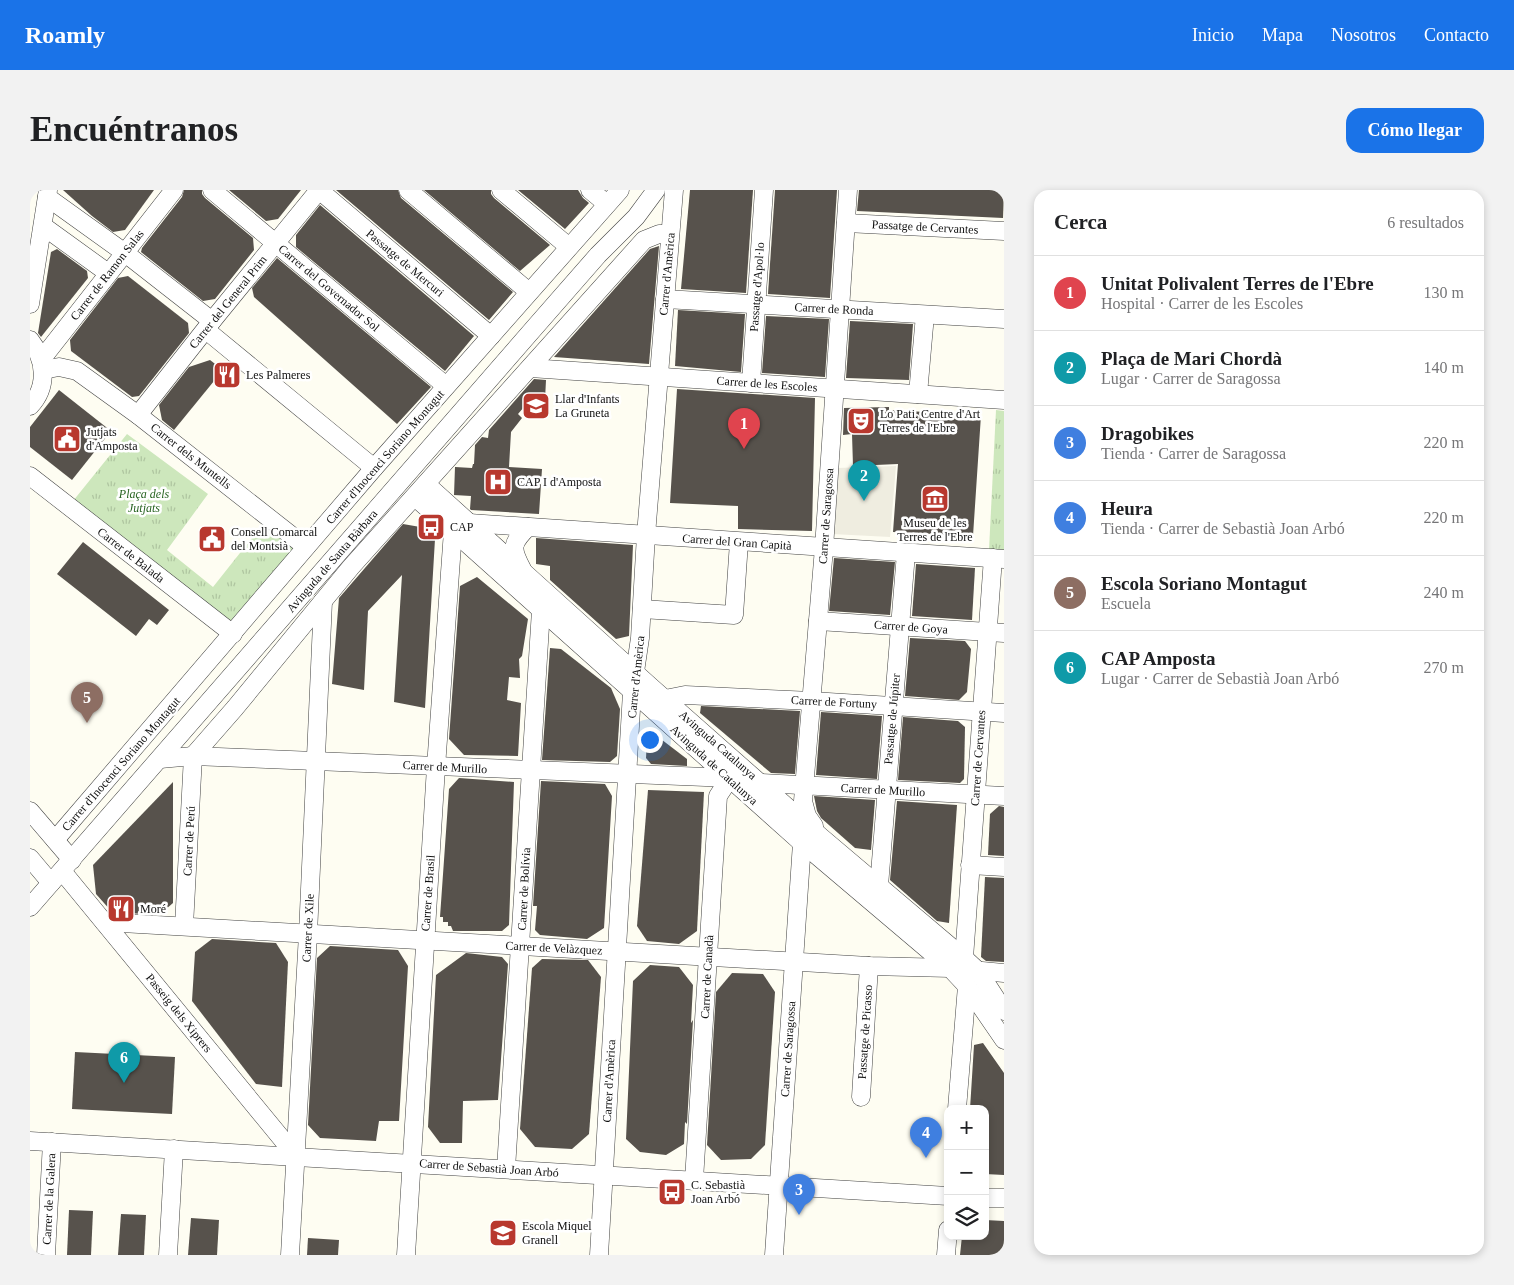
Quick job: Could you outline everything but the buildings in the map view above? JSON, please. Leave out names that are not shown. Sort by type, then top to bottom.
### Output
[{"type":"street","name":"Carrer de Ramon Salas","points":[[42,365],[108,273],[174,190]]},
{"type":"street","name":"Carrer del Governador Sol","points":[[212,190],[446,386]]},
{"type":"street","name":"Carrer del General Prim","points":[[138,415],[319,190]]},
{"type":"street","name":"Passatge de Mercuri","points":[[319,190],[491,336]]},
{"type":"street","points":[[408,190],[529,292]]},
{"type":"street","points":[[502,190],[569,247]]},
{"type":"street","points":[[590,190],[607,204]]},
{"type":"street","name":"Carrer d'Inocenci Soriano Montagut","points":[[55,840],[374,468],[620,190]]},
{"type":"street","name":"Avinguda de Santa Bàrbara","points":[[30,907],[592,262],[636,217],[656,190]]},
{"type":"street","name":"Avinguda de Santa Bàrbara","points":[[636,217],[665,197],[669,190]]},
{"type":"street","name":"Carrer d'Amèrica","points":[[599,1255],[632,692],[640,638],[646,535],[674,190]]},
{"type":"street","name":"Passatge d'Apol·lo","points":[[751,383],[764,190]]},
{"type":"street","name":"Carrer de Saragossa","points":[[821,837],[807,816],[803,801],[824,548],[848,190]]},
{"type":"street","points":[[30,304],[48,194],[125,253],[374,468]]},
{"type":"street","name":"Passatge de Cervantes","points":[[846,223],[1004,231]]},
{"type":"street","points":[[43,226],[108,273]]},
{"type":"street","name":"Avinguda de Santa Bàrbara","points":[[193,756],[351,567],[644,240],[659,234],[670,234]]},
{"type":"street","name":"Carrer de Ronda","points":[[665,299],[1004,319]]},
{"type":"street","points":[[918,394],[925,315]]},
{"type":"street","points":[[30,340],[35,346],[42,365],[41,388],[38,396],[30,406]]},
{"type":"street","name":"Carrer dels Muntells","points":[[42,365],[77,371],[138,415],[306,547]]},
{"type":"street","name":"Carrer de les Escoles","points":[[530,368],[1004,400]]},
{"type":"street","name":"Carrer de Balada","points":[[30,476],[233,634]]},
{"type":"street","name":"Avinguda Catalunya","points":[[420,490],[469,523],[665,699],[879,886],[957,963]]},
{"type":"street","name":"Avinguda de Catalunya","points":[[420,490],[453,531],[802,844],[957,963],[967,986],[1004,1040]]},
{"type":"street","name":"Carrer del Gran Capità","points":[[469,523],[999,559]]},
{"type":"street","points":[[522,571],[515,556],[514,548],[517,538],[528,527]]},
{"type":"street","name":"Carrer de Brasil","points":[[406,1255],[436,767],[453,531]]},
{"type":"street","points":[[642,609],[734,615],[739,542]]},
{"type":"street","name":"Passatge de Júpiter","points":[[879,886],[906,553]]},
{"type":"street","name":"Carrer de Cervantes","points":[[957,963],[970,865],[982,712],[996,632],[999,559]]},
{"type":"street","name":"Carrer de Xile","points":[[290,1255],[308,934],[323,601]]},
{"type":"street","name":"Carrer de Bolívia","points":[[506,1169],[540,610]]},
{"type":"street","name":"Carrer de Goya","points":[[818,621],[996,632]]},
{"type":"street","name":"Carrer de Fortuny","points":[[665,699],[685,695],[1004,713]]},
{"type":"street","points":[[140,742],[160,759]]},
{"type":"street","name":"Carrer de Murillo","points":[[160,759],[193,756],[730,778]]},
{"type":"street","name":"Carrer de Perú","points":[[184,926],[193,756]]},
{"type":"street","name":"Carrer de Canadà","points":[[694,1180],[718,796],[730,778]]},
{"type":"street","name":"Carrer de Murillo","points":[[762,783],[1004,796]]},
{"type":"street","name":"Passeig dels Xiprers","points":[[30,811],[55,840],[62,871],[296,1156]]},
{"type":"street","name":"Carrer de Saragossa","points":[[774,1255],[802,844]]},
{"type":"street","name":"Passeig dels Xiprers","points":[[30,858],[62,871]]},
{"type":"street","points":[[970,865],[1004,867]]},
{"type":"street","name":"Carrer de Velàzquez","points":[[104,922],[869,966],[957,963],[978,972],[1004,973]]},
{"type":"street","name":"Passatge de Picasso","points":[[861,1097],[869,966]]},
{"type":"street","points":[[978,972],[1004,1010]]},
{"type":"street","points":[[957,1105],[967,986]]},
{"type":"street","name":"Carrer de Sebastià Joan Arbó","points":[[30,1141],[944,1196]]},
{"type":"street","name":"Carrer de la Galera","points":[[46,1255],[52,1142]]},
{"type":"street","points":[[168,1255],[174,1149]]},
{"type":"street","points":[[989,1198],[1004,1198]]},
{"type":"street","points":[[946,1255],[947,1240]]},
{"type":"green space","points":[[996,410],[1004,411],[1004,551],[989,550]]},
{"type":"green space","name":"Plaça dels Jutjats","points":[[127,434],[208,494],[167,550],[213,587],[266,520],[302,548],[233,629],[73,501]]},
{"type":"shaded area","points":[[896,466],[890,537],[832,534],[837,468]]},
{"type":"place","name":"Les Palmeres","points":[[227,375]]},
{"type":"place","name":"Llar d'Infants La Gruneta","points":[[536,406]]},
{"type":"place","name":"Lo Pati. Centre d'Art Terres de l'Ebre","points":[[861,421]]},
{"type":"place","name":"Jutjats d'Amposta","points":[[67,439]]},
{"type":"place","name":"Unitat Polivalent Terres de l'Ebre","points":[[744,449]]},
{"type":"place","name":"CAP I d'Amposta","points":[[498,482]]},
{"type":"place","name":"Museu de les Terres de l'Ebre","points":[[935,499]]},
{"type":"place","name":"Plaça de Mari Chordà","points":[[864,501]]},
{"type":"place","name":"CAP","points":[[431,527]]},
{"type":"place","name":"Consell Comarcal del Montsià","points":[[212,539]]},
{"type":"place","name":"Escola Soriano Montagut","points":[[87,723]]},
{"type":"place","name":"Moré","points":[[121,909]]},
{"type":"place","name":"CAP Amposta","points":[[124,1083]]},
{"type":"place","name":"Heura","points":[[926,1158]]},
{"type":"place","name":"C. Sebastià Joan Arbó","points":[[672,1192]]},
{"type":"place","name":"Dragobikes","points":[[799,1215]]},
{"type":"place","name":"Escola Miquel Granell","points":[[503,1233]]}]
